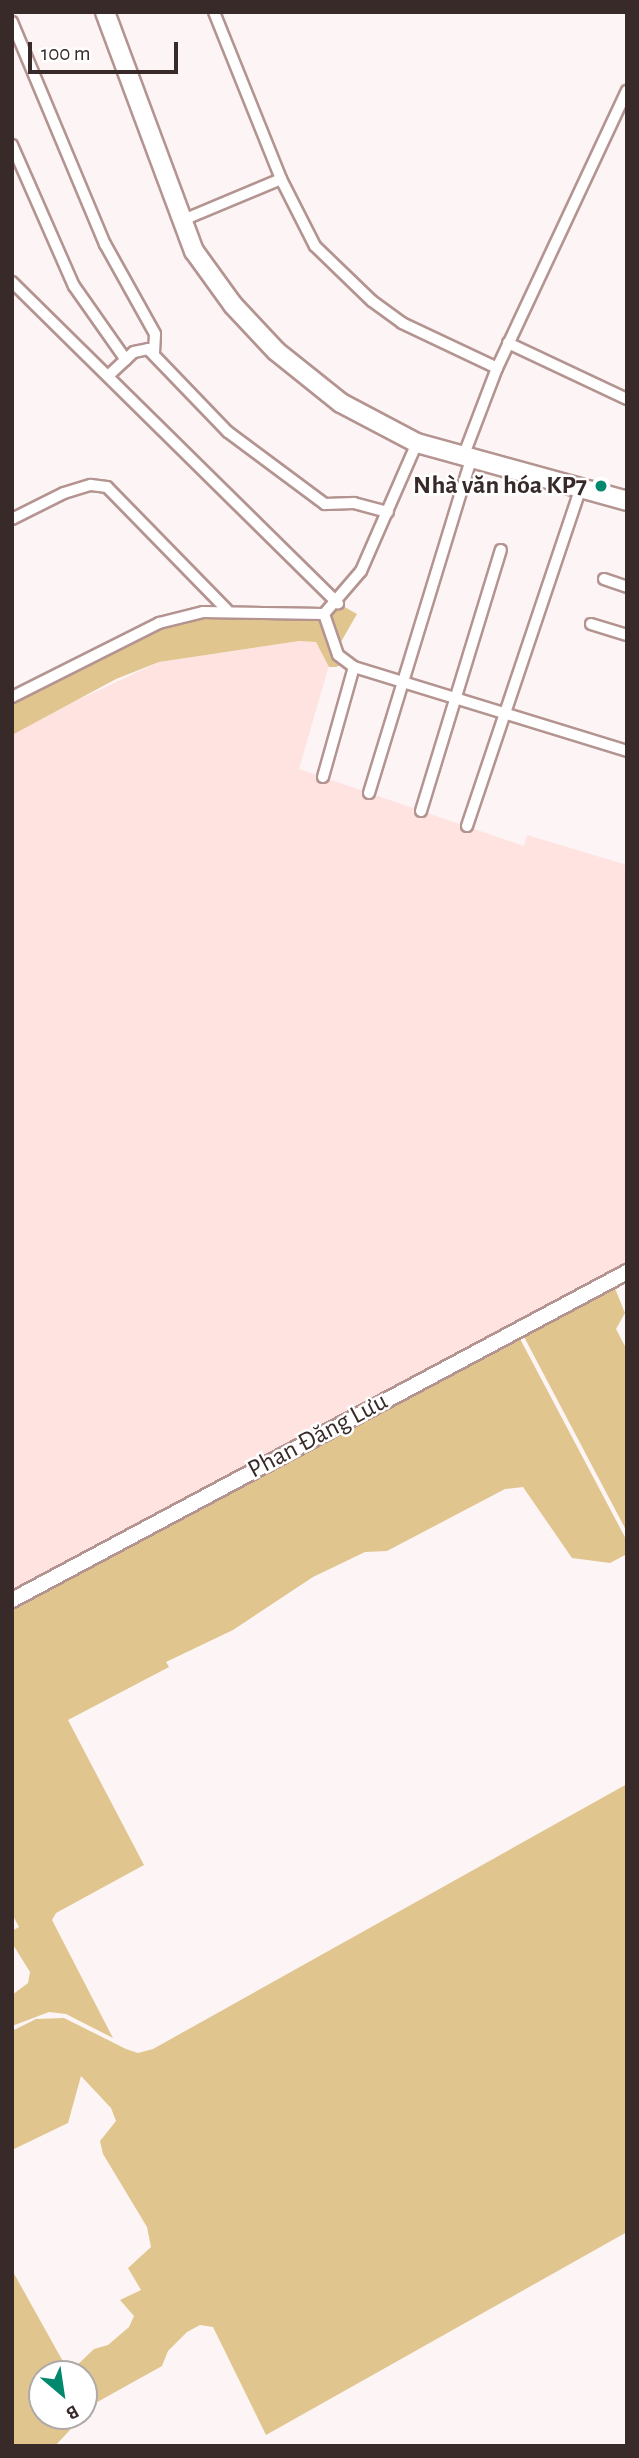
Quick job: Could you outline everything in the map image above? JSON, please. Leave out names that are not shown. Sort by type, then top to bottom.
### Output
[{"type":"main road","points":[[105,12],[183,220],[212,280],[276,351],[341,403],[417,443],[627,501]]},
{"type":"street","points":[[214,12],[281,179],[315,246],[372,301],[433,341],[497,368]]},
{"type":"street","points":[[12,22],[105,244],[155,334],[154,352]]},
{"type":"street","points":[[369,793],[467,458],[497,368],[627,92]]},
{"type":"street","points":[[12,145],[74,286],[126,360]]},
{"type":"street","points":[[183,220],[281,179]]},
{"type":"street","points":[[12,282],[338,603]]},
{"type":"street","points":[[508,343],[627,399]]},
{"type":"street","points":[[108,376],[141,350],[154,352],[228,432],[325,504],[354,503],[388,513]]},
{"type":"street","points":[[12,697],[159,623],[227,610],[324,614],[338,603],[361,571],[417,443]]},
{"type":"street","points":[[12,519],[64,493],[91,485],[107,487],[227,610]]},
{"type":"street","points":[[467,826],[581,487]]},
{"type":"street","points":[[421,811],[501,550]]},
{"type":"street","points":[[604,579],[627,587]]},
{"type":"street","points":[[324,614],[338,655],[354,667],[456,696],[627,751]]},
{"type":"street","points":[[591,624],[627,635]]},
{"type":"street","points":[[323,777],[354,667]]},
{"type":"street","name":"Phan Đăng Lưu","points":[[12,1600],[626,1273]]},
{"type":"shaded area","points":[[341,605],[357,614],[334,654],[341,665],[336,667],[329,667],[316,642],[299,641],[159,662],[116,679],[12,735],[12,701],[161,626],[227,613],[306,620],[321,618]]},
{"type":"shaded area","points":[[299,641],[316,642],[330,662],[299,769],[524,846],[527,835],[627,865],[627,1266],[12,1594],[12,731],[159,662]]},
{"type":"shaded area","points":[[614,1286],[625,1313],[616,1329],[627,1350],[627,1532],[522,1333]]},
{"type":"shaded area","points":[[518,1335],[627,1541],[627,1554],[610,1563],[572,1558],[523,1487],[505,1489],[387,1551],[365,1552],[313,1577],[233,1630],[166,1662],[169,1667],[68,1720],[144,1865],[56,1913],[52,1920],[113,2038],[66,2014],[49,2012],[12,2026],[12,1995],[28,1983],[30,1972],[12,1943],[12,1931],[19,1927],[12,1914],[12,1607]]},
{"type":"shaded area","points":[[627,1784],[627,2232],[266,2435],[213,2327],[200,2325],[187,2332],[168,2351],[162,2366],[98,2402],[98,2360],[82,2360],[94,2349],[108,2345],[129,2327],[134,2316],[120,2300],[141,2290],[128,2268],[151,2247],[147,2227],[103,2154],[100,2141],[116,2121],[111,2108],[81,2076],[68,2123],[12,2150],[12,2031],[36,2019],[64,2018],[126,2049],[138,2053],[153,2049]]},
{"type":"shaded area","points":[[12,2270],[62,2360],[28,2360],[28,2430],[70,2430],[55,2446],[12,2446]]},
{"type":"place","name":"Nhà văn hóa KP7","points":[[601,486]]}]
